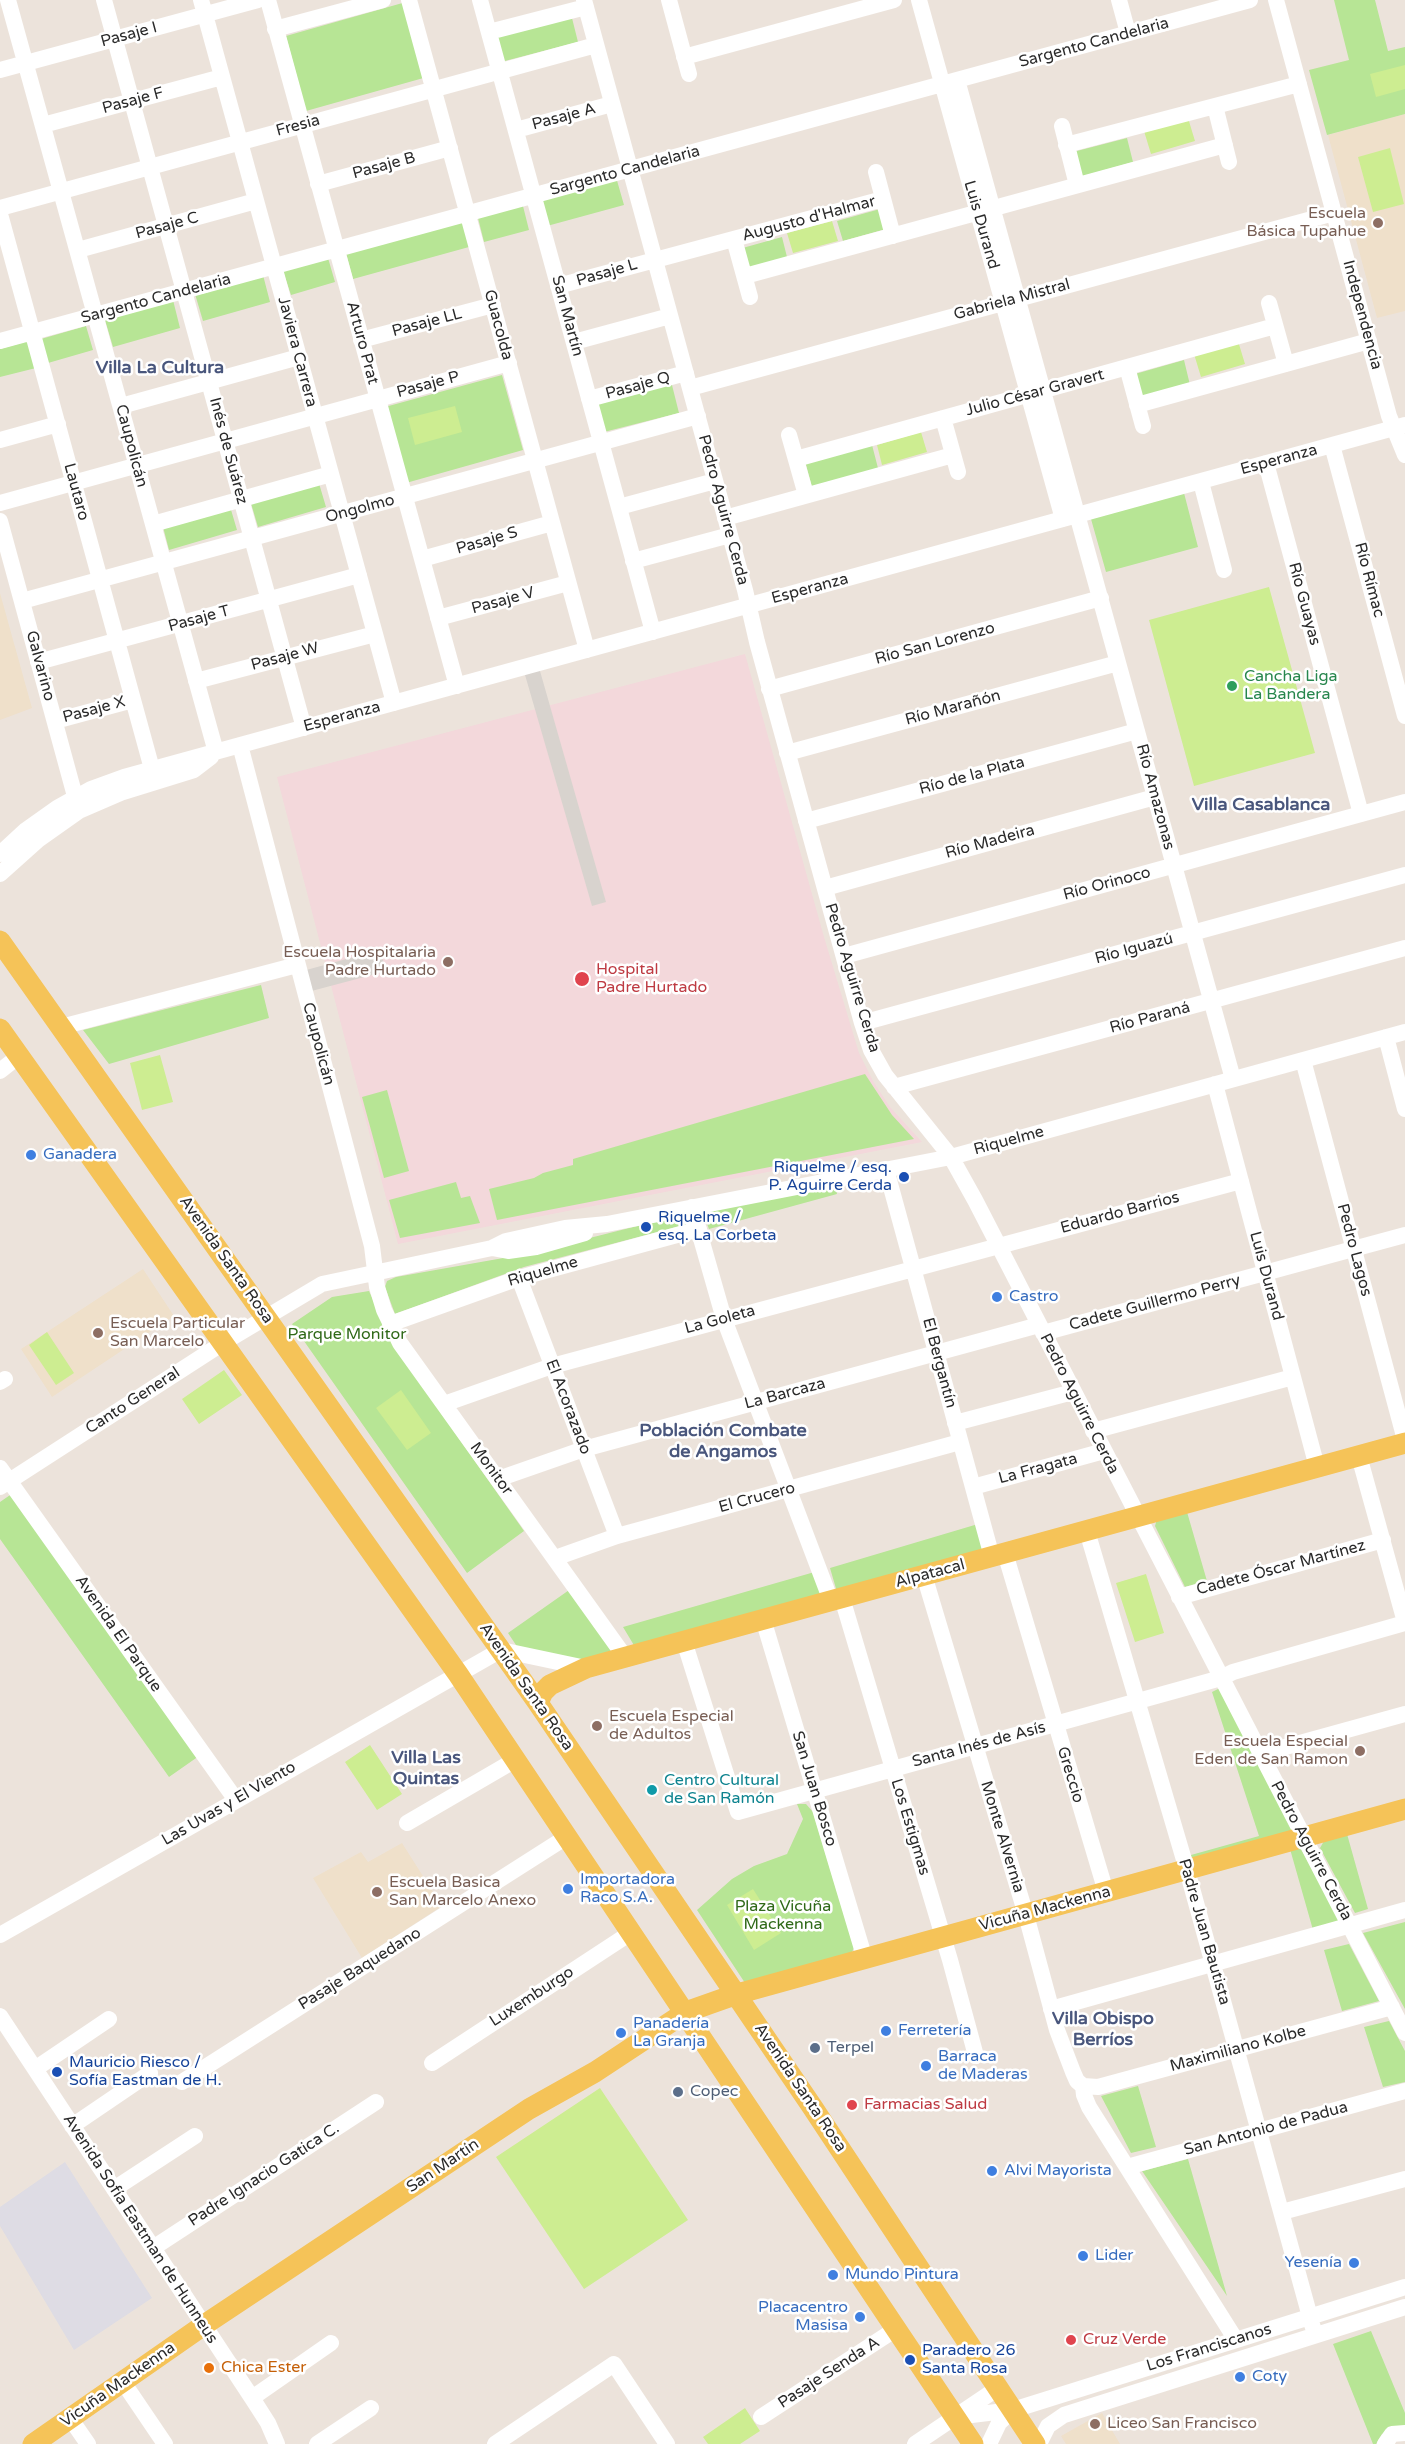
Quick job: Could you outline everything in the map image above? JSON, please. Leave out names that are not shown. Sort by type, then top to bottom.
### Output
[{"type":"main road","name":"Avenida Santa Rosa","points":[[0,941],[538,1703],[737,1994],[1037,2444]]},
{"type":"main road","points":[[0,1029],[458,1674],[973,2444]]},
{"type":"main road","name":"Alpatacal","points":[[586,1668],[1405,1442]]},
{"type":"main road","points":[[538,1703],[550,1684],[586,1668]]},
{"type":"main road","name":"Vicuña Mackenna","points":[[686,2012],[737,1994],[1405,1809]]},
{"type":"main road","name":"San Martín","points":[[204,2325],[529,2109],[595,2072],[686,2012]]},
{"type":"main road","name":"Vicuña Mackenna","points":[[33,2444],[204,2325]]},
{"type":"street","name":"Caupolicán","points":[[8,0],[216,752]]},
{"type":"street","name":"Inés de Suárez","points":[[104,0],[304,728]]},
{"type":"street","name":"Pasaje I","points":[[0,70],[115,39],[203,7],[258,0]]},
{"type":"street","name":"Arturo Prat","points":[[267,0],[457,686]]},
{"type":"street","points":[[275,29],[383,0]]},
{"type":"street","name":"Guacolda","points":[[409,0],[587,650]]},
{"type":"street","name":"San Martín","points":[[480,0],[653,632]]},
{"type":"street","points":[[669,0],[689,74]]},
{"type":"street","points":[[684,57],[894,0]]},
{"type":"street","name":"Luis Durand","points":[[919,0],[949,82],[1070,517]]},
{"type":"street","points":[[1119,0],[1128,33]]},
{"type":"street","name":"Sargento Candelaria","points":[[0,341],[1250,0]]},
{"type":"street","name":"Independencia","points":[[1276,0],[1389,417],[1400,427],[1405,455]]},
{"type":"street","points":[[489,32],[585,3]]},
{"type":"street","name":"Pedro Aguirre Cerda","points":[[585,3],[862,1023],[878,1062],[894,1088],[951,1157],[999,1245],[1405,2033]]},
{"type":"street","name":"Javiera Carrera","points":[[203,7],[394,703]]},
{"type":"street","name":"Fresia","points":[[0,208],[596,45]]},
{"type":"street","name":"Pasaje F","points":[[43,125],[222,77]]},
{"type":"street","points":[[1066,145],[1299,84]]},
{"type":"street","name":"Pasaje A","points":[[516,130],[612,104]]},
{"type":"street","points":[[1215,106],[1229,162]]},
{"type":"street","points":[[1062,126],[1077,185]]},
{"type":"street","points":[[745,276],[1225,145]]},
{"type":"street","name":"Pasaje B","points":[[318,184],[450,148]]},
{"type":"street","name":"Augusto d'Halmar","points":[[876,172],[893,236]]},
{"type":"street","name":"Augusto d'Halmar","points":[[655,260],[883,199]]},
{"type":"street","name":"Pasaje C","points":[[78,250],[256,201]]},
{"type":"street","name":"Gabriela Mistral","points":[[688,380],[1010,301],[1334,213]]},
{"type":"street","name":"Lautaro","points":[[0,214],[7,268],[32,332],[152,769]]},
{"type":"street","name":"Augusto d'Halmar","points":[[734,239],[750,297]]},
{"type":"street","name":"Pasaje L","points":[[558,286],[655,260]]},
{"type":"street","points":[[1269,303],[1286,364]]},
{"type":"street","name":"Pasaje LL","points":[[361,340],[493,305]]},
{"type":"street","points":[[574,342],[670,316]]},
{"type":"street","name":"Julio César Gravert","points":[[796,459],[1275,326]]},
{"type":"street","points":[[1137,405],[1369,341]]},
{"type":"street","points":[[121,406],[299,357]]},
{"type":"street","name":"Pasaje P","points":[[0,503],[509,363]]},
{"type":"street","name":"Julio César Gravert","points":[[1127,367],[1143,426]]},
{"type":"street","name":"Pasaje Q","points":[[589,399],[688,380]]},
{"type":"street","name":"Ongolmo","points":[[22,601],[698,416]]},
{"type":"street","name":"Julio César Gravert","points":[[943,418],[958,472]]},
{"type":"street","points":[[0,440],[58,424]]},
{"type":"street","name":"Esperanza","points":[[0,874],[77,804],[107,783],[1400,427]]},
{"type":"street","points":[[789,435],[806,495]]},
{"type":"street","name":"Río Rímac","points":[[1332,446],[1405,716]]},
{"type":"street","points":[[725,518],[953,455]]},
{"type":"street","name":"Río Guayas","points":[[1266,463],[1361,814]]},
{"type":"street","points":[[153,524],[331,474]]},
{"type":"street","points":[[619,507],[715,481]]},
{"type":"street","points":[[1201,482],[1224,570]]},
{"type":"street","name":"Río Amazonas","points":[[1070,517],[1101,598],[1233,1079]]},
{"type":"street","name":"Galvarino","points":[[0,521],[77,804]]},
{"type":"street","name":"Pasaje S","points":[[422,560],[552,523]]},
{"type":"street","points":[[633,561],[730,535]]},
{"type":"street","name":"Pasaje T","points":[[39,662],[359,575]]},
{"type":"street","name":"Pasaje V","points":[[438,618],[568,583]]},
{"type":"street","name":"Río San Lorenzo","points":[[770,689],[1101,598]]},
{"type":"street","name":"Pasaje W","points":[[196,681],[375,634]]},
{"type":"street","name":"Río Marañón","points":[[787,753],[1118,663]]},
{"type":"street","name":"Pasaje X","points":[[55,721],[133,700]]},
{"type":"street","name":"Río de la Plata","points":[[806,821],[1137,731]]},
{"type":"street","name":"Caupolicán","points":[[240,745],[372,1246],[376,1272]]},
{"type":"street","name":"Esperanza","points":[[0,854],[39,820],[77,804],[194,770],[216,752]]},
{"type":"street","name":"Río Madeira","points":[[825,888],[1155,797]]},
{"type":"street","name":"Río Orinoco","points":[[843,956],[1405,802]]},
{"type":"street","name":"Río Iguazú","points":[[862,1023],[1405,875]]},
{"type":"street","name":"Río Paraná","points":[[894,1088],[1405,948]]},
{"type":"street","points":[[60,1027],[297,965]]},
{"type":"street","name":"Riquelme","points":[[267,1317],[303,1293],[322,1284],[492,1248],[514,1238],[565,1228],[607,1224],[951,1157],[1405,1032]]},
{"type":"street","points":[[1386,1037],[1405,1109]]},
{"type":"street","points":[[0,1071],[20,1056]]},
{"type":"street","name":"Pedro Lagos","points":[[1303,1060],[1405,1442]]},
{"type":"street","name":"Luis Durand","points":[[1215,1084],[1317,1467]]},
{"type":"street","name":"El Bergantín","points":[[886,1169],[973,1487],[998,1555]]},
{"type":"street","name":"Eduardo Barrios","points":[[999,1245],[1241,1180]]},
{"type":"street","name":"Los Estigmas","points":[[693,1207],[724,1319],[788,1489],[836,1599],[893,1769],[944,1937],[976,2056]]},
{"type":"street","name":"Riquelme","points":[[390,1324],[519,1278],[699,1229]]},
{"type":"street","name":"Cadete Guillermo Perry","points":[[1041,1329],[1265,1273],[1405,1234]]},
{"type":"street","name":"La Goleta","points":[[444,1404],[552,1366],[999,1245]]},
{"type":"street","name":"Monitor","points":[[376,1272],[378,1287],[390,1324],[400,1343],[626,1657]]},
{"type":"street","name":"El Acorazado","points":[[519,1278],[617,1536]]},
{"type":"street","name":"Canto General","points":[[3,1479],[267,1317]]},
{"type":"street","name":"La Barcaza","points":[[498,1479],[584,1449],[936,1353],[1041,1329]]},
{"type":"street","points":[[1093,1431],[1293,1377]]},
{"type":"street","points":[[955,1423],[1073,1392]]},
{"type":"street","name":"El Crucero","points":[[555,1558],[617,1536],[960,1442]]},
{"type":"street","name":"La Fragata","points":[[973,1487],[1104,1451]]},
{"type":"street","points":[[1359,1456],[1405,1623]]},
{"type":"street","name":"Avenida El Parque","points":[[3,1479],[236,1800]]},
{"type":"street","name":"Padre Juan Bautista","points":[[1087,1531],[1187,1870],[1316,2335]]},
{"type":"street","name":"Cadete Óscar Martínez","points":[[1179,1597],[1383,1540]]},
{"type":"street","name":"Greccio","points":[[998,1555],[1055,1724],[1106,1892]]},
{"type":"street","name":"Monte Alvernia","points":[[924,1575],[1026,1914],[1051,2009],[1073,2072],[1083,2086],[1086,2101],[1236,2340]]},
{"type":"street","name":"San Juan Bosco","points":[[763,1619],[865,1959]]},
{"type":"street","name":"Santa Inés de Asís","points":[[684,1641],[738,1812],[1221,1678],[1233,1672],[1405,1623]]},
{"type":"street","points":[[458,1674],[501,1650]]},
{"type":"street","name":"Alpatacal","points":[[501,1650],[586,1668]]},
{"type":"street","name":"Las Uvas y El Viento","points":[[0,1935],[458,1674]]},
{"type":"street","points":[[1260,1754],[1405,1714]]},
{"type":"street","points":[[407,1824],[517,1760]]},
{"type":"street","name":"Pasaje Baquedano","points":[[182,2082],[568,1836]]},
{"type":"street","points":[[1051,2009],[1405,1910]]},
{"type":"street","name":"Luxemburgo","points":[[432,2063],[632,1932]]},
{"type":"street","name":"Maximiliano Kolbe","points":[[1083,2086],[1098,2087],[1392,2007]]},
{"type":"street","name":"Avenida Sofía Eastman de Hunneus","points":[[0,2016],[252,2398],[268,2423],[277,2444]]},
{"type":"street","points":[[35,2069],[109,2019]]},
{"type":"street","points":[[72,2126],[150,2073]]},
{"type":"street","name":"San Antonio de Padua","points":[[1127,2167],[1405,2091]]},
{"type":"street","name":"Padre Ignacio Gatica C.","points":[[153,2248],[376,2102]]},
{"type":"street","points":[[114,2189],[195,2136]]},
{"type":"street","points":[[1282,2212],[1405,2179]]},
{"type":"street","name":"Los Franciscanos","points":[[955,2417],[1013,2410],[1405,2287]]},
{"type":"street","name":"Los Franciscanos","points":[[1037,2444],[1045,2430],[1058,2418],[1405,2307]]},
{"type":"street","name":"Pasaje Senda A","points":[[762,2417],[896,2329]]},
{"type":"street","points":[[252,2398],[331,2343]]},
{"type":"street","points":[[1196,2352],[1203,2371]]},
{"type":"street","points":[[495,2444],[614,2364],[667,2444]]},
{"type":"street","points":[[123,2382],[165,2444]]},
{"type":"street","points":[[915,2444],[998,2388]]},
{"type":"street","points":[[322,2443],[371,2409]]},
{"type":"street","points":[[989,2444],[999,2423],[1013,2410]]},
{"type":"street","points":[[70,2418],[88,2444]]},
{"type":"street","points":[[1385,2444],[1392,2434],[1405,2433]]},
{"type":"shaded area","name":"Escuela Básica Tupahue","points":[[1405,114],[1405,311],[1377,318],[1328,135]]},
{"type":"shaded area","points":[[0,593],[32,708],[0,720]]},
{"type":"shaded area","name":"Hospital Padre Hurtado","points":[[745,654],[859,1053],[890,1107],[922,1142],[398,1244],[277,777]]},
{"type":"shaded area","points":[[538,664],[606,902],[592,906],[523,668]]},
{"type":"shaded area","points":[[379,950],[387,971],[304,993],[299,972]]},
{"type":"shaded area","name":"Escuela Particular San Marcelo","points":[[143,1269],[174,1316],[52,1397],[21,1349]]},
{"type":"shaded area","name":"Escuela Basica San Marcelo Anexo","points":[[402,1843],[442,1906],[362,1958],[313,1878],[361,1852],[368,1862]]},
{"type":"shaded area","points":[[65,2162],[152,2298],[74,2350],[0,2226],[0,2207]]},
{"type":"shaded area","name":"Liceo San Francisco","points":[[1102,2413],[1120,2444],[1066,2444],[1061,2436]]},
{"type":"green space","points":[[1334,0],[1375,0],[1388,51],[1405,47],[1405,114],[1327,135],[1309,70],[1349,60]]},
{"type":"green space","points":[[406,2],[427,77],[306,111],[286,36]]},
{"type":"green space","points":[[571,14],[578,42],[501,62],[494,34]]},
{"type":"green space","points":[[1405,65],[1405,89],[1376,97],[1370,74]]},
{"type":"green space","points":[[1188,118],[1195,141],[1151,154],[1144,131]]},
{"type":"green space","points":[[1127,138],[1133,162],[1080,177],[1073,152]]},
{"type":"green space","points":[[1390,148],[1404,204],[1373,212],[1358,157]]},
{"type":"green space","points":[[616,177],[624,205],[547,226],[540,199]]},
{"type":"green space","points":[[523,206],[529,230],[484,242],[478,218]]},
{"type":"green space","points":[[880,209],[886,229],[843,241],[837,221]]},
{"type":"green space","points":[[463,221],[469,247],[353,279],[346,253]]},
{"type":"green space","points":[[832,221],[838,241],[793,253],[787,233]]},
{"type":"green space","points":[[782,237],[787,257],[744,269],[739,249]]},
{"type":"green space","points":[[328,258],[335,282],[291,295],[283,271]]},
{"type":"green space","points":[[263,275],[270,302],[203,321],[195,294]]},
{"type":"green space","points":[[173,300],[180,328],[113,347],[105,320]]},
{"type":"green space","points":[[86,326],[93,350],[48,363],[41,339]]},
{"type":"green space","points":[[28,341],[36,368],[0,377],[0,349]]},
{"type":"green space","points":[[1238,341],[1245,364],[1201,377],[1194,354]]},
{"type":"green space","points":[[1184,360],[1190,385],[1142,397],[1135,374]]},
{"type":"green space","points":[[502,375],[523,450],[406,483],[385,407]]},
{"type":"green space","points":[[671,381],[679,413],[604,432],[596,401]]},
{"type":"green space","points":[[455,406],[462,432],[415,445],[408,418]]},
{"type":"green space","points":[[921,432],[927,452],[882,465],[877,445]]},
{"type":"green space","points":[[871,441],[879,472],[812,487],[805,461]]},
{"type":"green space","points":[[318,480],[326,507],[258,527],[250,500]]},
{"type":"green space","points":[[1184,493],[1198,547],[1106,572],[1091,519]]},
{"type":"green space","points":[[229,503],[237,530],[169,550],[162,523]]},
{"type":"green space","name":"Cancha Liga La Bandera","points":[[1269,587],[1315,753],[1194,786],[1149,620]]},
{"type":"green space","points":[[261,985],[269,1018],[109,1064],[83,1030]]},
{"type":"green space","points":[[160,1055],[173,1102],[142,1110],[130,1063]]},
{"type":"green space","points":[[865,1074],[892,1115],[914,1139],[497,1220],[489,1189],[573,1165],[573,1159]]},
{"type":"green space","points":[[387,1090],[409,1171],[384,1178],[362,1097]]},
{"type":"green space","points":[[456,1182],[461,1198],[470,1196],[480,1223],[400,1238],[389,1200]]},
{"type":"green space","points":[[835,1186],[837,1194],[709,1229],[702,1210]]},
{"type":"green space","points":[[685,1214],[688,1224],[524,1267],[395,1314],[385,1287],[387,1281],[396,1277],[526,1254]]},
{"type":"green space","name":"Parque Monitor","points":[[369,1291],[393,1345],[524,1531],[467,1573],[292,1324],[332,1297]]},
{"type":"green space","points":[[47,1332],[74,1373],[56,1385],[29,1345]]},
{"type":"green space","points":[[224,1370],[242,1395],[199,1424],[182,1399]]},
{"type":"green space","points":[[401,1390],[431,1433],[407,1450],[376,1408]]},
{"type":"green space","points":[[13,1493],[199,1756],[169,1777],[0,1539],[0,1502]]},
{"type":"green space","points":[[1187,1512],[1207,1581],[1185,1587],[1155,1526],[1157,1519]]},
{"type":"green space","points":[[978,1524],[985,1549],[837,1592],[830,1568]]},
{"type":"green space","points":[[818,1571],[827,1593],[635,1647],[623,1627]]},
{"type":"green space","points":[[1146,1574],[1164,1633],[1135,1642],[1116,1583]]},
{"type":"green space","points":[[572,1588],[613,1650],[582,1661],[518,1648],[508,1633]]},
{"type":"green space","points":[[1220,1688],[1293,1831],[1193,1862],[1191,1855],[1259,1836],[1212,1692]]},
{"type":"green space","points":[[370,1745],[402,1794],[377,1810],[345,1762]]},
{"type":"green space","name":"Plaza Vicuña Mackenna","points":[[797,1804],[806,1804],[813,1812],[854,1948],[852,1952],[745,1983],[697,1910],[732,1879],[754,1866],[787,1854],[803,1819]]},
{"type":"green space","points":[[1347,1834],[1368,1909],[1355,1913],[1320,1848],[1324,1841]]},
{"type":"green space","points":[[1300,1847],[1340,1921],[1313,1930],[1290,1849]]},
{"type":"green space","points":[[753,1889],[781,1933],[754,1950],[727,1905]]},
{"type":"green space","points":[[1405,1922],[1405,2009],[1363,1933]]},
{"type":"green space","points":[[1349,1944],[1379,2001],[1342,2011],[1324,1950]]},
{"type":"green space","points":[[1389,2021],[1405,2051],[1405,2082],[1383,2087],[1364,2027]]},
{"type":"green space","points":[[1138,2086],[1156,2147],[1131,2153],[1101,2096]]},
{"type":"green space","points":[[600,2088],[688,2220],[584,2289],[496,2157]]},
{"type":"green space","points":[[1188,2159],[1227,2296],[1142,2171]]},
{"type":"green space","points":[[1371,2331],[1405,2413],[1405,2430],[1382,2434],[1376,2444],[1373,2444],[1333,2344]]},
{"type":"green space","points":[[745,2408],[760,2431],[740,2444],[708,2444],[703,2437]]},
{"type":"place","name":"Escuela Básica Tupahue","points":[[1378,223]]},
{"type":"place","name":"Cancha Liga La Bandera","points":[[1232,686]]},
{"type":"place","name":"Escuela Hospitalaria Padre Hurtado","points":[[448,962]]},
{"type":"place","name":"Hospital Padre Hurtado","points":[[582,979]]},
{"type":"place","name":"Ganadera","points":[[31,1155]]},
{"type":"place","name":"Riquelme / esq. P. Aguirre Cerda","points":[[904,1177]]},
{"type":"place","name":"Riquelme / esq. La Corbeta","points":[[646,1227]]},
{"type":"place","name":"Castro","points":[[997,1297]]},
{"type":"place","name":"Escuela Particular San Marcelo","points":[[98,1333]]},
{"type":"place","name":"Escuela Especial de Adultos","points":[[597,1726]]},
{"type":"place","name":"Escuela Especial Eden de San Ramon","points":[[1360,1751]]},
{"type":"place","name":"Centro Cultural de San Ramón","points":[[652,1790]]},
{"type":"place","name":"Importadora Raco S.A.","points":[[568,1889]]},
{"type":"place","name":"Escuela Basica San Marcelo Anexo","points":[[377,1892]]},
{"type":"place","name":"Ferretería","points":[[886,2031]]},
{"type":"place","name":"Panadería La Granja","points":[[621,2033]]},
{"type":"place","name":"Terpel","points":[[815,2048]]},
{"type":"place","name":"Barraca de Maderas","points":[[926,2066]]},
{"type":"place","name":"Mauricio Riesco / Sofía Eastman de H.","points":[[57,2072]]},
{"type":"place","name":"Copec","points":[[678,2092]]},
{"type":"place","name":"Farmacias Salud","points":[[852,2105]]},
{"type":"place","name":"Alvi Mayorista","points":[[992,2171]]},
{"type":"place","name":"Lider","points":[[1083,2256]]},
{"type":"place","name":"Yesenía","points":[[1354,2263]]},
{"type":"place","name":"Mundo Pintura","points":[[833,2275]]},
{"type":"place","name":"Placacentro Masisa","points":[[860,2317]]},
{"type":"place","name":"Cruz Verde","points":[[1071,2340]]},
{"type":"place","name":"Paradero 26 Santa Rosa","points":[[910,2360]]},
{"type":"place","name":"Chica Ester","points":[[209,2368]]},
{"type":"place","name":"Coty","points":[[1240,2377]]},
{"type":"place","name":"Liceo San Francisco","points":[[1095,2424]]},
{"type":"district","name":"Villa La Cultura","points":[[160,368]]},
{"type":"district","name":"Villa Casablanca","points":[[1261,805]]},
{"type":"district","name":"Población Combate de Angamos","points":[[723,1441]]},
{"type":"district","name":"Villa Las Quintas","points":[[426,1768]]},
{"type":"district","name":"Villa Obispo Berríos","points":[[1103,2029]]}]
